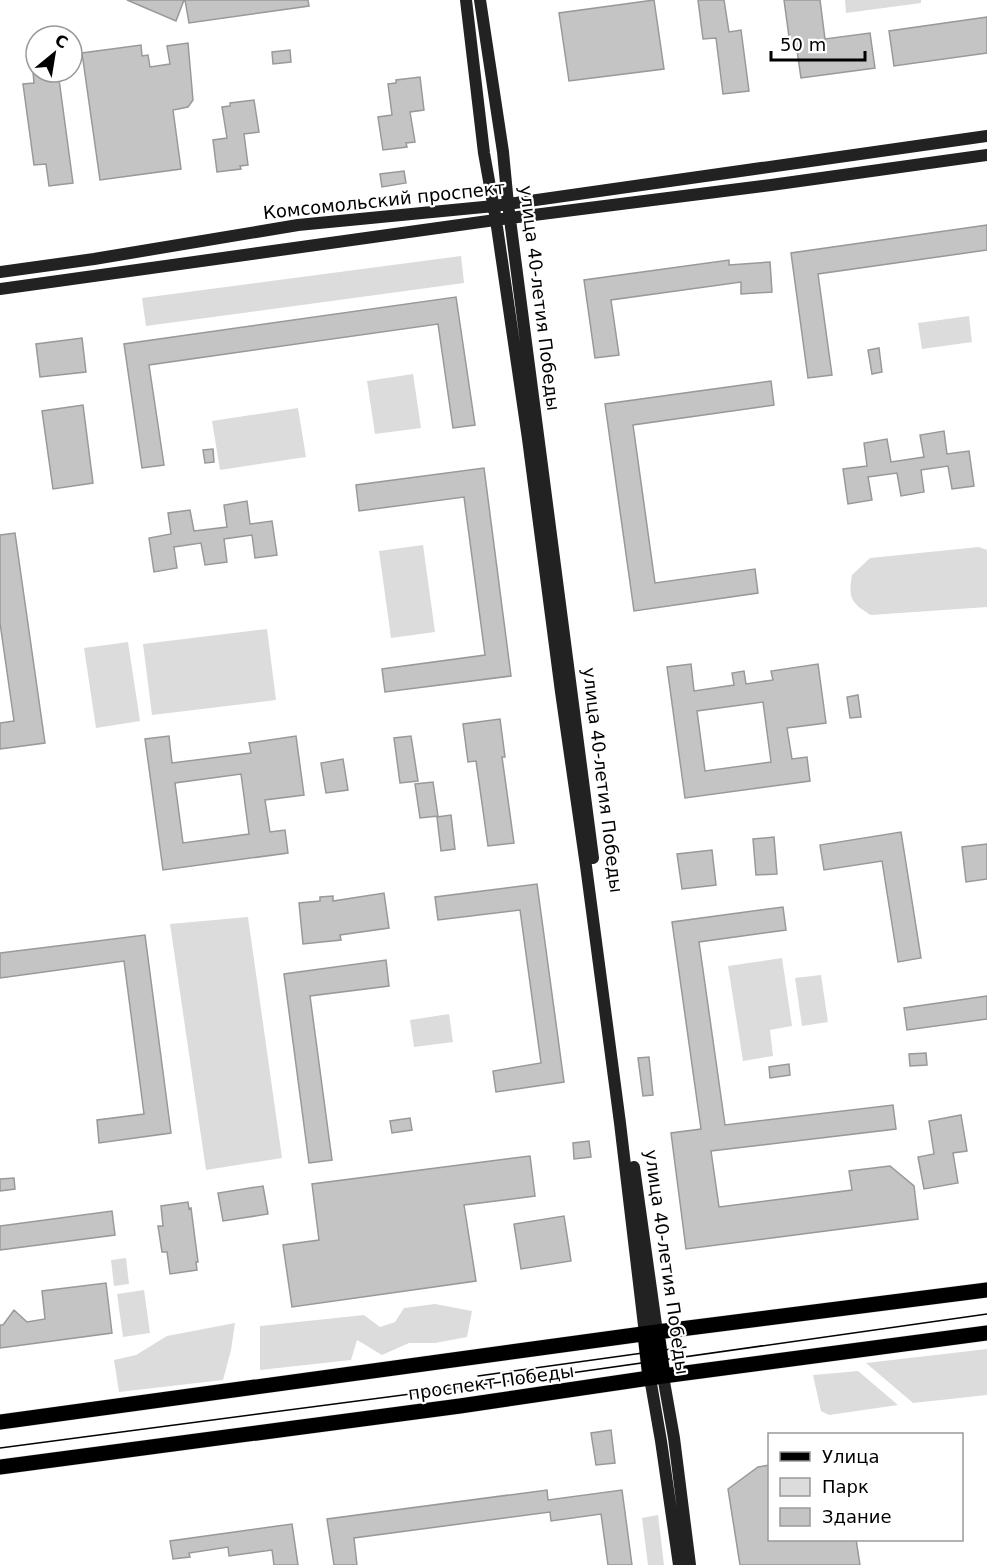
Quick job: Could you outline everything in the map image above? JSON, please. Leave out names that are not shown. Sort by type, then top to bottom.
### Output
[{"type":"main road","name":"проспект Победы","points":[[0,1422],[651,1333],[987,1290]]},
{"type":"main road","name":"улица 40-летия Победы","points":[[651,1333],[656,1377]]},
{"type":"main road","name":"проспект Победы","points":[[0,1467],[987,1333]]},
{"type":"street","name":"улица 40-летия Победы","points":[[466,0],[484,153],[533,439]]},
{"type":"street","name":"улица 40-летия Победы","points":[[480,0],[503,152],[533,439],[651,1333]]},
{"type":"street","name":"Комсомольский проспект","points":[[0,272],[94,259],[298,225],[494,206],[987,136]]},
{"type":"street","name":"Комсомольский проспект","points":[[0,289],[510,218],[987,156]]},
{"type":"street","name":"улица 40-летия Победы","points":[[560,642],[561,692],[590,865],[620,1123],[651,1333]]},
{"type":"street","name":"улица 40-летия Победы","points":[[656,1377],[662,1441],[679,1565]]},
{"type":"street","name":"улица 40-летия Победы","points":[[656,1377],[674,1438],[690,1565]]},
{"type":"green space","points":[[845,0],[921,0],[921,3],[846,13]]},
{"type":"green space","points":[[461,256],[464,283],[146,326],[142,298]]},
{"type":"green space","points":[[969,316],[972,342],[922,349],[918,323]]},
{"type":"green space","points":[[413,374],[421,428],[375,434],[367,381]]},
{"type":"green space","points":[[298,408],[306,457],[220,470],[212,421]]},
{"type":"green space","points":[[423,545],[435,632],[391,638],[379,551]]},
{"type":"green space","points":[[979,547],[987,550],[987,607],[871,615],[852,599],[850,589],[852,575],[870,558]]},
{"type":"green space","points":[[267,629],[276,700],[152,715],[143,644]]},
{"type":"green space","points":[[128,642],[140,721],[96,728],[84,648]]},
{"type":"green space","points":[[248,917],[282,1158],[206,1170],[170,924]]},
{"type":"green space","points":[[782,958],[792,1026],[770,1030],[773,1056],[743,1061],[728,966]]},
{"type":"green space","points":[[821,975],[828,1022],[802,1026],[795,978]]},
{"type":"green space","points":[[449,1014],[453,1042],[414,1047],[410,1020]]},
{"type":"green space","points":[[126,1258],[129,1284],[114,1286],[111,1260]]},
{"type":"green space","points":[[144,1290],[150,1333],[123,1337],[117,1294]]},
{"type":"green space","points":[[435,1304],[472,1311],[467,1337],[435,1343],[409,1343],[382,1355],[357,1340],[351,1360],[260,1370],[260,1326],[364,1315],[380,1327],[395,1322],[404,1308]]},
{"type":"green space","points":[[235,1323],[223,1380],[119,1392],[114,1360],[136,1355],[167,1336]]},
{"type":"green space","points":[[987,1349],[987,1395],[913,1403],[866,1363]]},
{"type":"green space","points":[[858,1371],[898,1405],[829,1415],[821,1411],[813,1375]]},
{"type":"green space","points":[[658,1515],[664,1565],[648,1565],[642,1518]]},
{"type":"building","points":[[127,0],[184,0],[176,21]]},
{"type":"building","points":[[185,0],[308,0],[309,6],[189,23]]},
{"type":"building","points":[[654,0],[664,69],[569,81],[559,13]]},
{"type":"building","points":[[698,0],[724,0],[729,32],[741,30],[749,91],[723,94],[716,38],[703,39]]},
{"type":"building","points":[[784,0],[820,0],[825,39],[870,33],[875,68],[801,78],[796,44],[790,44]]},
{"type":"building","points":[[987,17],[987,53],[894,66],[889,31]]},
{"type":"building","points":[[188,43],[193,100],[188,107],[173,110],[181,169],[100,180],[84,53],[141,45],[142,56],[148,55],[150,67],[170,64],[167,46]]},
{"type":"building","points":[[290,50],[291,62],[273,64],[272,52]]},
{"type":"building","points":[[420,77],[424,110],[410,112],[415,142],[406,143],[407,147],[383,150],[378,117],[392,115],[388,84],[396,83],[396,80]]},
{"type":"building","points":[[23,84],[60,84],[73,183],[49,186],[46,164],[34,165]]},
{"type":"building","points":[[254,100],[259,132],[244,134],[248,165],[240,166],[241,169],[217,172],[213,140],[227,138],[222,107],[230,106],[230,103]]},
{"type":"building","points":[[404,171],[406,183],[382,187],[380,174]]},
{"type":"building","points":[[987,225],[987,250],[818,274],[832,375],[808,378],[791,253]]},
{"type":"building","points":[[729,260],[729,265],[770,262],[772,292],[741,294],[741,282],[611,300],[619,355],[595,358],[584,280]]},
{"type":"building","points":[[456,297],[475,425],[453,428],[438,324],[149,365],[164,465],[142,468],[124,344]]},
{"type":"building","points":[[82,338],[86,372],[40,377],[36,344]]},
{"type":"building","points":[[879,348],[882,372],[872,374],[868,350]]},
{"type":"building","points":[[771,381],[774,405],[633,425],[655,583],[755,569],[758,593],[634,611],[605,404]]},
{"type":"building","points":[[83,405],[93,483],[53,489],[42,411]]},
{"type":"building","points":[[944,431],[947,454],[969,451],[974,486],[952,489],[948,466],[921,470],[924,492],[901,496],[897,473],[868,477],[872,500],[848,504],[843,469],[867,466],[864,443],[887,439],[891,462],[924,457],[920,435]]},
{"type":"building","points":[[213,449],[214,462],[205,463],[203,450]]},
{"type":"building","points":[[484,468],[511,676],[385,692],[382,669],[485,655],[464,497],[359,511],[356,485]]},
{"type":"building","points":[[247,501],[250,524],[272,521],[277,555],[255,558],[252,535],[224,539],[227,562],[205,565],[201,543],[174,547],[177,568],[154,572],[149,538],[171,534],[168,513],[190,510],[194,531],[227,527],[224,505]]},
{"type":"building","points":[[15,533],[45,743],[0,749],[0,723],[14,721],[0,623],[0,535]]},
{"type":"building","points":[[691,664],[694,691],[734,685],[732,673],[744,671],[746,684],[773,680],[771,671],[818,664],[826,723],[787,728],[792,759],[807,757],[810,781],[685,798],[667,667]],"holes":[[[763,702],[771,762],[705,771],[697,711]]]},
{"type":"building","points":[[858,695],[861,717],[850,718],[847,697]]},
{"type":"building","points":[[500,719],[505,757],[502,757],[514,843],[488,846],[476,761],[468,762],[463,724]]},
{"type":"building","points":[[169,736],[172,763],[251,753],[249,743],[296,736],[304,795],[265,800],[270,832],[285,830],[288,853],[163,870],[145,739]],"holes":[[[241,774],[249,834],[183,843],[175,783]]]},
{"type":"building","points":[[411,736],[418,781],[400,783],[394,738]]},
{"type":"building","points":[[343,759],[348,790],[326,793],[321,763]]},
{"type":"building","points":[[433,782],[438,816],[420,818],[415,784]]},
{"type":"building","points":[[451,815],[455,849],[441,851],[437,817]]},
{"type":"building","points":[[901,832],[921,958],[898,962],[882,861],[824,870],[820,845]]},
{"type":"building","points":[[774,837],[777,874],[756,875],[753,839]]},
{"type":"building","points":[[987,844],[987,879],[966,882],[962,847]]},
{"type":"building","points":[[712,850],[716,885],[682,889],[677,854]]},
{"type":"building","points":[[537,884],[564,1082],[496,1092],[493,1071],[541,1063],[520,910],[438,920],[435,897]]},
{"type":"building","points":[[384,893],[389,928],[340,935],[341,940],[303,944],[299,903],[320,901],[320,897],[333,896],[333,901]]},
{"type":"building","points":[[783,907],[786,930],[699,942],[725,1125],[893,1105],[896,1129],[711,1151],[719,1207],[852,1190],[849,1171],[890,1166],[914,1186],[918,1219],[686,1249],[671,1133],[701,1129],[672,922]]},
{"type":"building","points":[[145,935],[171,1133],[99,1143],[97,1120],[144,1114],[124,961],[0,978],[0,953]]},
{"type":"building","points":[[386,960],[389,986],[310,996],[332,1160],[309,1163],[284,974]]},
{"type":"building","points":[[987,996],[987,1019],[907,1030],[904,1008]]},
{"type":"building","points":[[926,1053],[927,1065],[910,1066],[909,1054]]},
{"type":"building","points":[[649,1057],[653,1095],[643,1096],[638,1058]]},
{"type":"building","points":[[789,1064],[790,1075],[770,1078],[769,1067]]},
{"type":"building","points":[[961,1115],[967,1151],[953,1153],[958,1183],[924,1189],[918,1157],[934,1154],[929,1121]]},
{"type":"building","points":[[410,1118],[412,1130],[392,1133],[390,1121]]},
{"type":"building","points":[[589,1141],[591,1157],[574,1159],[573,1143]]},
{"type":"building","points":[[530,1156],[535,1196],[464,1205],[476,1281],[292,1307],[283,1245],[319,1240],[312,1184]]},
{"type":"building","points":[[14,1178],[15,1189],[0,1191],[0,1179]]},
{"type":"building","points":[[263,1186],[268,1214],[223,1221],[218,1193]]},
{"type":"building","points":[[188,1202],[189,1209],[191,1208],[197,1270],[170,1274],[167,1252],[162,1252],[158,1226],[163,1226],[161,1206]]},
{"type":"building","points":[[112,1211],[115,1235],[0,1250],[0,1226]]},
{"type":"building","points":[[564,1216],[571,1261],[521,1269],[514,1224]]},
{"type":"building","points":[[106,1283],[112,1333],[0,1348],[0,1325],[3,1325],[14,1310],[27,1322],[45,1319],[42,1291]]},
{"type":"building","points":[[611,1430],[615,1463],[596,1465],[591,1433]]},
{"type":"building","points":[[768,1465],[768,1541],[856,1541],[860,1565],[740,1565],[728,1489],[758,1467]]},
{"type":"building","points":[[547,1490],[548,1500],[622,1490],[632,1565],[608,1565],[601,1514],[551,1521],[550,1512],[354,1538],[357,1565],[334,1565],[327,1519]]},
{"type":"building","points":[[292,1524],[298,1565],[274,1565],[272,1550],[229,1556],[228,1547],[189,1553],[190,1557],[173,1559],[170,1541]]},
{"type":"tram line","points":[[0,1448],[578,1372],[987,1314]]},
{"type":"tram line","points":[[478,1376],[686,1347]]}]
